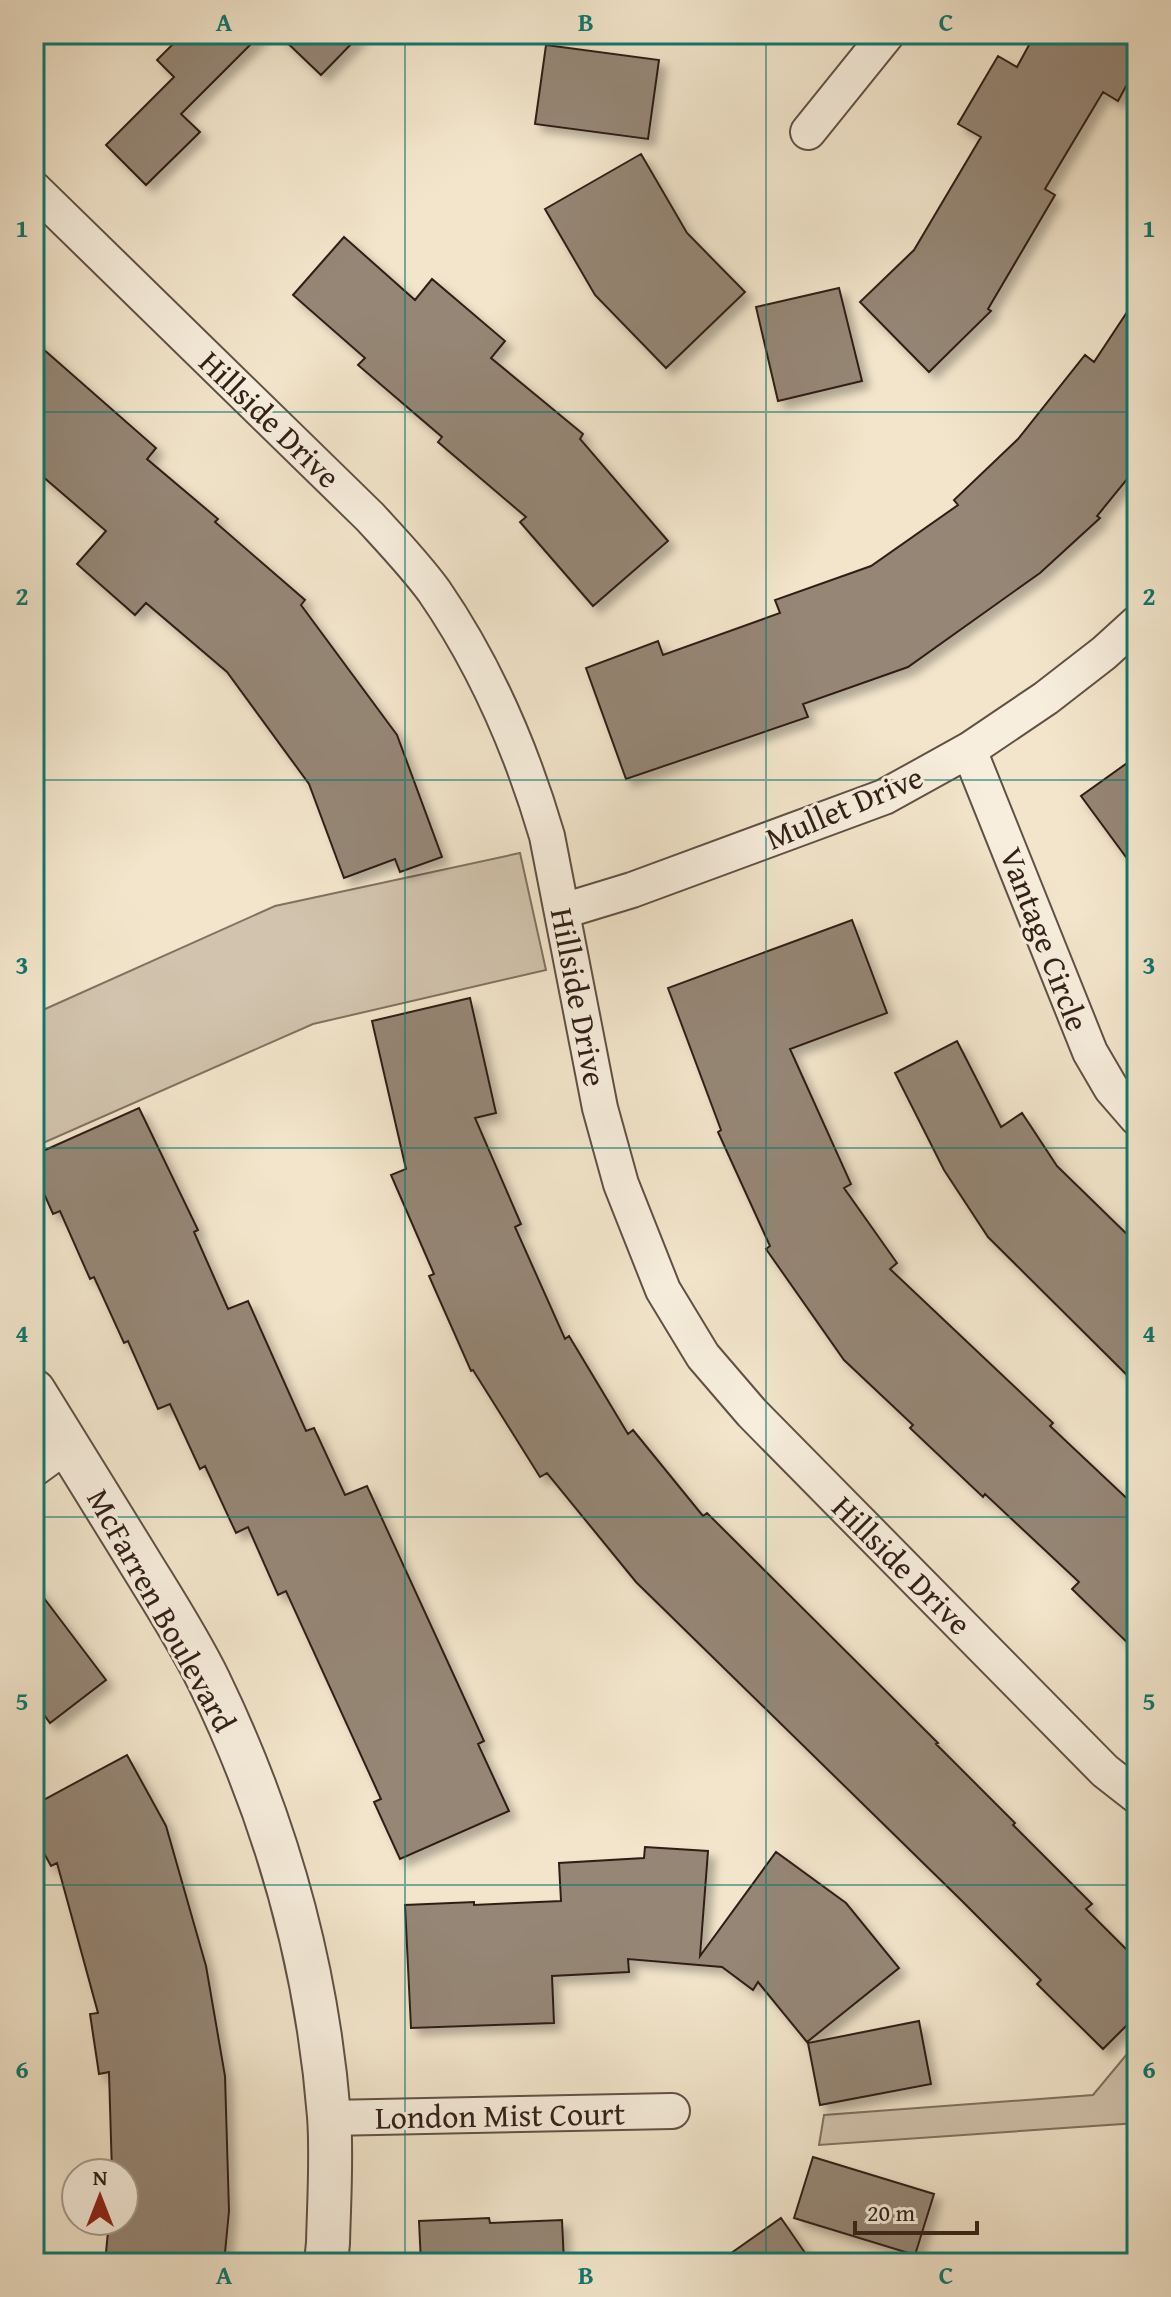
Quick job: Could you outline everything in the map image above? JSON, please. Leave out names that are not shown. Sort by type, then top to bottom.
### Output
[{"type":"street","points":[[808,132],[887,34]]},
{"type":"street","name":"Hillside Drive","points":[[34,189],[370,517],[433,590],[464,638],[537,801],[563,911],[600,1108],[621,1184],[663,1290],[703,1356],[752,1413],[807,1469],[1105,1771],[1137,1796]]},
{"type":"street","name":"Mullet Drive","points":[[563,911],[632,890],[884,797],[969,750],[1046,698],[1137,623]]},
{"type":"street","name":"Vantage Circle","points":[[969,750],[1090,1052],[1111,1088],[1137,1118]]},
{"type":"street","name":"McFarren Boulevard","points":[[34,1391],[208,1679],[243,1756],[275,1843],[305,1948],[320,2035],[329,2118],[326,2263]]},
{"type":"street","points":[[34,1469],[67,1445]]},
{"type":"street","name":"London Mist Court","points":[[329,2118],[672,2111]]},
{"type":"shaded area","points":[[520,853],[546,970],[313,1024],[34,1147],[34,1014],[275,906]]},
{"type":"shaded area","points":[[1137,2042],[1137,2123],[819,2145],[824,2115],[1093,2095]]},
{"type":"building","points":[[183,34],[261,34],[181,114],[200,132],[146,185],[106,145],[174,77],[157,60]]},
{"type":"building","points":[[278,34],[361,34],[321,75]]},
{"type":"building","points":[[1035,34],[1137,34],[1137,66],[1118,101],[1103,92],[1045,189],[1055,195],[988,309],[991,311],[929,372],[860,302],[914,250],[981,137],[958,124],[998,56],[1017,67]]},
{"type":"building","points":[[546,45],[659,60],[648,139],[535,124]]},
{"type":"building","points":[[641,154],[687,233],[745,292],[666,368],[595,295],[545,209]]},
{"type":"building","points":[[344,237],[415,300],[432,279],[505,341],[491,358],[583,434],[580,439],[668,541],[593,606],[520,522],[526,517],[438,442],[442,437],[358,365],[365,358],[293,295]]},
{"type":"building","points":[[839,288],[862,381],[778,401],[756,307]]},
{"type":"building","points":[[1137,297],[1137,467],[1097,516],[1100,518],[1040,573],[908,667],[803,704],[808,717],[626,779],[586,668],[658,641],[663,655],[780,613],[775,600],[871,566],[958,505],[954,500],[1018,439],[1085,355],[1094,362]]},
{"type":"building","points":[[34,341],[156,448],[147,459],[218,519],[215,522],[305,600],[301,605],[397,735],[442,857],[400,872],[395,859],[344,878],[309,784],[227,672],[146,603],[135,615],[77,564],[106,531],[34,469]]},
{"type":"building","points":[[1137,756],[1137,872],[1081,796]]},
{"type":"building","points":[[852,920],[887,1013],[790,1049],[851,1184],[844,1188],[897,1263],[890,1269],[1053,1423],[1050,1426],[1137,1508],[1137,1652],[1072,1589],[1079,1582],[985,1494],[983,1497],[844,1360],[766,1249],[770,1246],[718,1132],[721,1130],[668,988]]},
{"type":"building","points":[[470,998],[496,1113],[475,1118],[521,1224],[515,1227],[565,1339],[569,1336],[628,1434],[633,1430],[703,1516],[707,1513],[938,1743],[1015,1823],[1013,1825],[1092,1904],[1086,1909],[1137,1960],[1137,2015],[1103,2049],[1037,1984],[1041,1980],[960,1899],[636,1582],[547,1473],[540,1477],[471,1371],[429,1276],[434,1274],[391,1175],[406,1169],[372,1021]]},
{"type":"building","points":[[957,1041],[1001,1127],[1022,1113],[1057,1166],[1137,1244],[1137,1385],[988,1237],[944,1170],[895,1073]]},
{"type":"building","points":[[139,1108],[198,1230],[194,1232],[228,1309],[248,1301],[306,1431],[314,1428],[345,1495],[367,1486],[484,1741],[478,1744],[509,1811],[400,1859],[374,1802],[381,1799],[286,1591],[278,1595],[248,1527],[236,1533],[205,1466],[200,1469],[170,1404],[158,1409],[128,1341],[124,1343],[94,1277],[90,1279],[60,1211],[53,1214],[34,1171],[34,1155]]},
{"type":"building","points":[[34,1585],[106,1680],[50,1723],[34,1701]]},
{"type":"building","points":[[127,1755],[166,1826],[206,1966],[225,2076],[229,2211],[224,2263],[105,2263],[107,2237],[140,2237],[140,2157],[112,2157],[109,2072],[99,2074],[90,2014],[98,2013],[57,1863],[51,1866],[34,1835],[34,1805]]},
{"type":"building","points":[[645,1847],[708,1851],[700,1956],[776,1852],[846,1903],[899,1968],[807,2042],[758,1982],[753,1990],[722,1967],[628,1959],[629,1972],[552,1976],[554,2023],[411,2028],[405,1905],[561,1901],[559,1863],[644,1858]]},
{"type":"building","points":[[919,2021],[931,2084],[820,2105],[808,2043]]},
{"type":"building","points":[[813,2157],[934,2194],[915,2255],[794,2218]]},
{"type":"building","points":[[489,2218],[490,2223],[562,2220],[564,2263],[421,2263],[419,2221]]},
{"type":"building","points":[[781,2218],[812,2263],[717,2263]]}]
